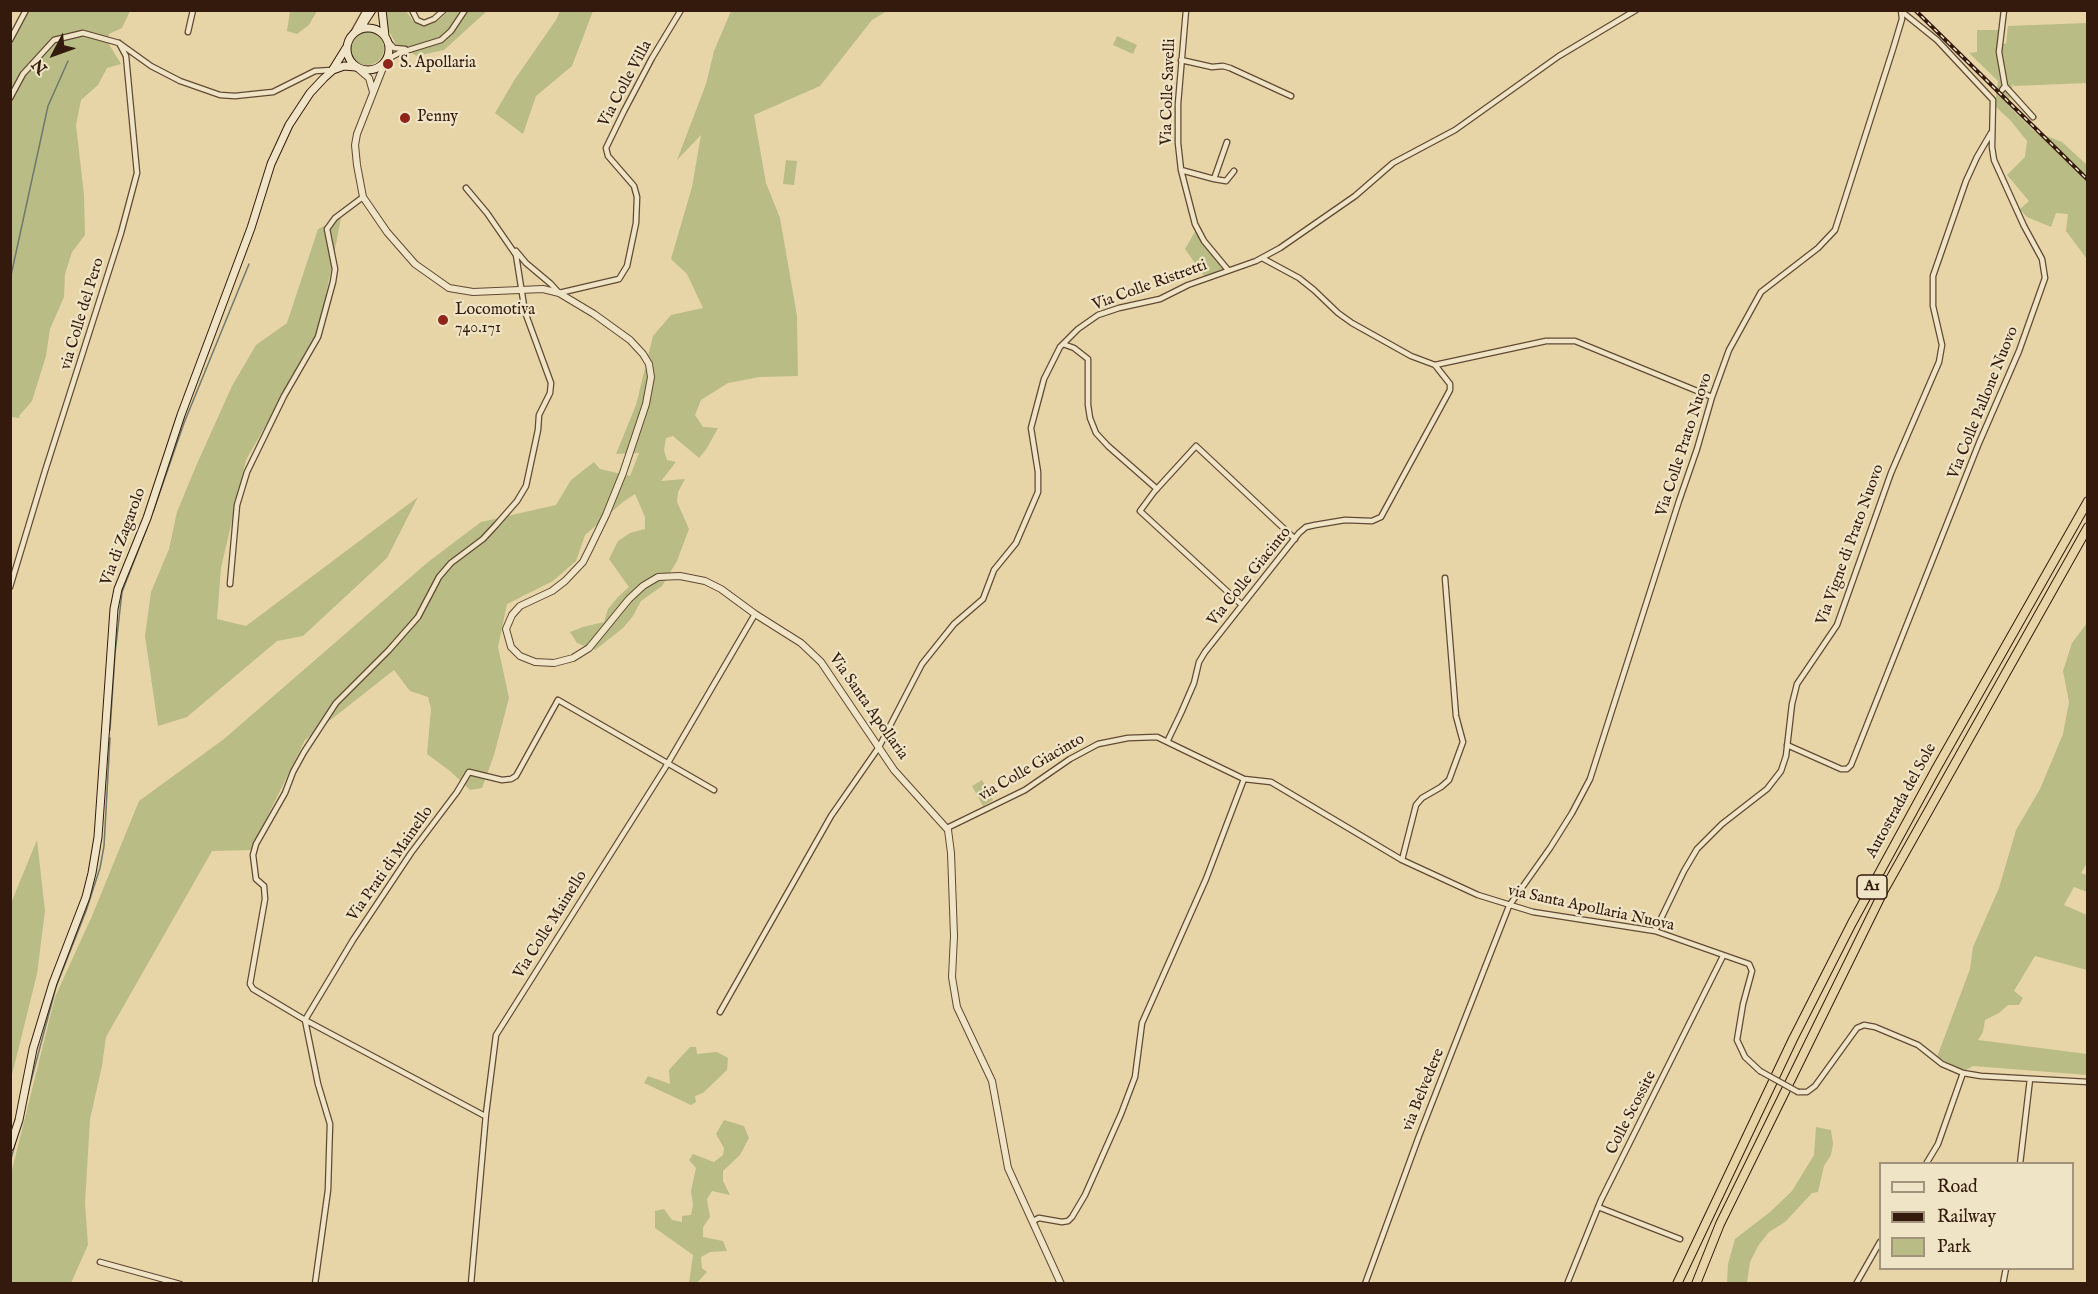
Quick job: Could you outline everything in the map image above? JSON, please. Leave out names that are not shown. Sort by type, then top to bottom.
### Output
[{"type":"highway","name":"Autostrada del Sole","points":[[1677,1284],[1793,1039],[1852,923],[1936,769],[2088,501]]},
{"type":"highway","name":"Autostrada del Sole","points":[[1696,1284],[1720,1224],[1884,890],[2088,527]]},
{"type":"main road","points":[[356,67],[350,60],[347,45],[372,10]]},
{"type":"main road","points":[[333,70],[345,65],[371,70],[378,68],[386,60],[389,52],[382,10]]},
{"type":"main road","points":[[359,30],[365,28],[377,30],[386,39]]},
{"type":"main road","name":"Via di Zagarolo","points":[[10,1147],[19,1120],[33,1049],[56,972],[86,897],[93,864],[98,837],[113,621],[118,589],[147,518],[181,414],[251,228],[271,164],[289,125],[304,101],[333,70],[347,45]]},
{"type":"street","points":[[10,40],[26,10]]},
{"type":"street","points":[[188,32],[193,10]]},
{"type":"street","points":[[351,37],[366,10]]},
{"type":"street","points":[[412,10],[414,18],[424,23],[434,19],[444,10]]},
{"type":"street","points":[[386,60],[433,44],[444,37],[465,10]]},
{"type":"street","name":"Via Colle Villa","points":[[559,293],[619,279],[627,266],[636,223],[637,197],[634,186],[608,156],[606,148],[652,58],[681,10]]},
{"type":"street","name":"Via Colle Savelli","points":[[1186,10],[1178,124],[1181,170],[1195,224],[1204,241],[1228,270]]},
{"type":"street","name":"Via Colle Ristretti","points":[[720,1012],[831,816],[879,747],[922,664],[954,624],[983,599],[994,570],[1016,543],[1038,492],[1039,481],[1031,428],[1044,379],[1064,344],[1078,329],[1098,315],[1160,299],[1188,285],[1228,270],[1238,269],[1280,248],[1355,196],[1393,163],[1455,130],[1561,55],[1636,10]]},
{"type":"street","points":[[2004,10],[1999,52],[2004,88],[2033,117]]},
{"type":"street","points":[[1901,11],[1937,40],[1993,100],[1998,95]]},
{"type":"street","name":"Via Colle Prato Nuovo","points":[[1509,906],[1572,813],[1590,779],[1712,397],[1732,342],[1761,292],[1828,240],[1835,230],[1893,50],[1902,19],[1901,11]]},
{"type":"street","points":[[10,98],[23,74],[54,40],[83,33],[120,43],[151,66],[180,81],[220,95],[235,96],[273,92],[315,71],[333,70]]},
{"type":"street","points":[[386,39],[396,49],[413,49]]},
{"type":"street","name":"via Colle del Pero","points":[[10,587],[124,223],[137,173],[126,57],[120,43]]},
{"type":"street","name":"Via Santa Apollaria","points":[[386,60],[355,145],[363,197],[387,232],[411,260],[446,287],[467,292],[543,289],[559,293],[594,314],[630,340],[646,358],[651,377],[646,404],[623,473],[583,562],[566,581],[552,591],[520,606],[512,615],[507,629],[511,647],[519,656],[536,662],[554,663],[573,658],[589,648],[636,591],[650,581],[662,577],[686,576],[711,583],[755,614],[795,638],[816,656],[900,777],[947,828]]},
{"type":"street","points":[[1181,60],[1212,67],[1225,67],[1291,96]]},
{"type":"street","points":[[356,67],[369,78],[372,96]]},
{"type":"street","name":"Via Colle Pallone Nuovo","points":[[1787,745],[1841,769],[1847,769],[1851,765],[1979,443],[2019,351],[2045,279],[2042,259],[1995,164],[1992,151],[1993,100]]},
{"type":"street","name":"Via Vigne di Prato Nuovo","points":[[1655,932],[1691,859],[1722,824],[1767,789],[1781,771],[1797,684],[1837,625],[1891,473],[1939,362],[1942,345],[1933,306],[1932,280],[1966,181],[1992,131]]},
{"type":"street","points":[[1214,179],[1227,142]]},
{"type":"street","points":[[1181,170],[1226,181],[1234,171]]},
{"type":"street","points":[[466,188],[475,196],[526,263],[559,293]]},
{"type":"street","points":[[230,585],[237,505],[247,472],[284,396],[318,337],[333,282],[335,269],[327,229],[335,218],[363,197]]},
{"type":"street","points":[[485,1116],[305,1020],[253,989],[250,984],[265,902],[264,888],[256,879],[253,857],[255,846],[285,793],[304,752],[336,703],[389,650],[413,622],[439,577],[451,563],[483,539],[517,501],[526,486],[540,412],[552,386],[529,325],[516,255],[506,238]]},
{"type":"street","points":[[1262,258],[1299,278],[1338,314],[1352,323],[1411,356],[1435,365],[1546,341],[1575,341],[1712,397]]},
{"type":"street","points":[[1064,344],[1074,348],[1088,359],[1088,405],[1096,433],[1156,489]]},
{"type":"street","name":"Via Colle Giacinto","points":[[1168,740],[1205,652],[1302,530],[1310,526],[1345,520],[1372,521],[1384,513],[1450,390],[1450,384],[1435,365]]},
{"type":"street","points":[[1242,605],[1140,511],[1156,489],[1196,446],[1295,539]]},
{"type":"street","points":[[1402,860],[1416,805],[1422,798],[1449,780],[1463,742],[1456,716],[1445,578]]},
{"type":"street","name":"Via Colle Mainello","points":[[471,1284],[485,1116],[496,1035],[668,763],[755,614]]},
{"type":"street","name":"Via Prati di Mainello","points":[[305,1020],[353,940],[409,855],[457,792],[468,773],[502,780],[514,778],[520,771],[557,701],[561,701],[668,763]]},
{"type":"street","name":"via Colle Giacinto","points":[[947,828],[1025,790],[1084,750],[1098,744],[1148,736],[1168,740]]},
{"type":"street","name":"via Santa Apollaria Nuova","points":[[1168,740],[1244,779],[1271,782],[1402,860],[1478,895],[1533,912],[1655,932],[1748,964],[1752,968],[1737,1040],[1745,1057],[1760,1071],[1798,1092],[1807,1092],[1815,1086],[1857,1029],[1864,1025],[1875,1027],[1918,1045],[1942,1064],[1964,1073]]},
{"type":"street","points":[[668,763],[714,790]]},
{"type":"street","points":[[1033,1221],[1039,1218],[1068,1221],[1085,1195],[1135,1077],[1142,1023],[1206,879],[1244,779]]},
{"type":"street","points":[[947,828],[950,834],[954,936],[952,977],[957,1007],[992,1081],[1002,1125],[1005,1156],[1061,1284]]},
{"type":"street","name":"via Belvedere","points":[[1365,1284],[1419,1136],[1509,906]]},
{"type":"street","name":"Colle Scossite","points":[[1567,1284],[1598,1207],[1723,956]]},
{"type":"street","points":[[305,1020],[318,1084],[330,1124],[328,1190],[315,1284]]},
{"type":"street","points":[[1927,1162],[1940,1137],[1964,1073],[2088,1083]]},
{"type":"street","points":[[2020,1162],[2030,1079]]},
{"type":"street","points":[[1598,1207],[1680,1239]]},
{"type":"street","points":[[1856,1284],[1879,1245]]},
{"type":"street","points":[[100,1262],[180,1284]]},
{"type":"green space","points":[[290,10],[317,11],[309,25],[297,34],[287,31]]},
{"type":"green space","points":[[25,11],[130,11],[122,28],[109,34],[107,41],[121,64],[107,68],[98,85],[81,100],[76,125],[84,195],[85,235],[72,252],[65,274],[64,297],[50,329],[46,356],[32,401],[19,416],[20,418],[11,417],[11,46]]},
{"type":"green space","points":[[386,11],[406,11],[413,21],[428,25],[449,11],[487,11],[444,50],[417,56],[396,44],[388,29]]},
{"type":"green space","points":[[560,11],[593,11],[572,66],[536,96],[523,134],[495,113]]},
{"type":"green space","points":[[731,11],[887,11],[872,20],[820,86],[754,115],[766,183],[780,218],[797,316],[798,376],[760,377],[728,383],[701,400],[695,415],[703,427],[718,428],[699,458],[673,436],[666,438],[664,450],[667,460],[676,462],[661,481],[685,479],[678,492],[677,502],[689,529],[677,561],[662,586],[641,601],[623,628],[595,650],[577,643],[570,632],[604,622],[608,609],[629,587],[609,559],[618,541],[630,533],[645,529],[645,517],[635,494],[585,535],[576,561],[553,581],[507,604],[498,647],[509,698],[494,755],[482,788],[470,790],[427,754],[431,709],[428,697],[410,691],[394,670],[305,740],[251,850],[212,851],[106,1037],[90,1119],[85,1203],[88,1245],[71,1283],[11,1284],[11,1174],[55,997],[92,916],[139,801],[224,739],[428,562],[481,522],[556,505],[571,480],[594,462],[600,469],[630,476],[639,453],[616,454],[636,405],[653,336],[671,315],[703,308],[687,274],[671,259],[692,187],[701,135],[677,160],[706,84],[714,51]]},
{"type":"green space","points":[[2087,23],[2087,83],[2014,86],[2013,83],[2008,105],[2034,131],[2062,142],[2087,165],[2087,259],[2066,231],[2068,214],[2056,213],[2051,227],[2027,217],[2020,209],[2029,201],[2007,175],[2025,157],[2027,141],[1995,106],[1998,81],[1969,53],[1977,52],[1977,30],[1998,30],[1997,48],[2002,43],[2006,44],[2008,26]]},
{"type":"green space","points":[[367,31],[379,36],[384,48],[379,60],[367,65],[355,60],[350,48],[355,36]]},
{"type":"green space","points":[[1117,36],[1137,45],[1133,54],[1113,45]]},
{"type":"green space","points":[[786,160],[797,161],[794,185],[783,184]]},
{"type":"green space","points":[[341,218],[319,331],[246,460],[221,568],[217,619],[246,626],[418,497],[387,558],[303,636],[277,641],[187,717],[158,726],[145,636],[151,592],[169,549],[177,512],[232,386],[256,345],[287,323],[318,229]]},
{"type":"green space","points":[[1196,230],[1223,270],[1204,276],[1185,249]]},
{"type":"green space","points":[[2087,623],[2088,861],[2081,873],[2087,875],[2087,892],[2074,887],[2064,905],[2087,915],[2087,970],[2035,956],[2014,991],[2023,998],[2019,1005],[2008,1005],[1985,1020],[1983,1032],[1978,1040],[2087,1054],[2087,1075],[1973,1066],[1964,1071],[1937,1057],[1970,969],[1973,947],[1999,888],[2016,830],[2040,789],[2063,734],[2069,702],[2063,671],[2072,643]]},
{"type":"green space","points":[[982,780],[993,800],[983,806],[972,786]]},
{"type":"green space","points":[[37,840],[45,911],[37,974],[11,1079],[11,903]]},
{"type":"green space","points":[[690,1047],[696,1047],[697,1054],[717,1052],[728,1058],[727,1070],[703,1093],[695,1096],[696,1102],[691,1105],[644,1083],[648,1076],[670,1084],[669,1070]]},
{"type":"green space","points":[[724,1120],[744,1126],[749,1138],[740,1155],[723,1171],[723,1181],[730,1195],[712,1191],[707,1199],[710,1217],[703,1227],[703,1237],[723,1241],[727,1251],[710,1252],[701,1257],[702,1268],[707,1272],[697,1283],[689,1283],[693,1255],[655,1228],[655,1211],[664,1209],[672,1220],[682,1222],[682,1216],[691,1215],[693,1205],[691,1191],[696,1168],[689,1160],[693,1154],[714,1162],[723,1155],[724,1148],[716,1134]]},
{"type":"green space","points":[[1816,1127],[1831,1130],[1833,1144],[1831,1155],[1824,1166],[1818,1192],[1812,1193],[1785,1222],[1769,1232],[1758,1246],[1750,1262],[1747,1283],[1727,1283],[1728,1264],[1735,1239],[1770,1212],[1792,1191],[1814,1155]]},
{"type":"waterway","points":[[10,280],[48,106],[68,61]]},
{"type":"waterway","points":[[153,512],[184,423],[249,264]]},
{"type":"waterway","points":[[110,730],[122,592],[147,528]]},
{"type":"waterway","points":[[27,1096],[56,987],[100,868],[104,846],[110,738]]},
{"type":"waterway","points":[[10,1163],[17,1136]]},
{"type":"tunnel","points":[[1997,95],[2002,90]]},
{"type":"railway","points":[[1915,10],[2088,180]]},
{"type":"place","name":"S. Apollaria","points":[[388,64]]},
{"type":"place","name":"Penny","points":[[405,118]]},
{"type":"place","name":"Locomotiva 740.171","points":[[443,320]]}]
